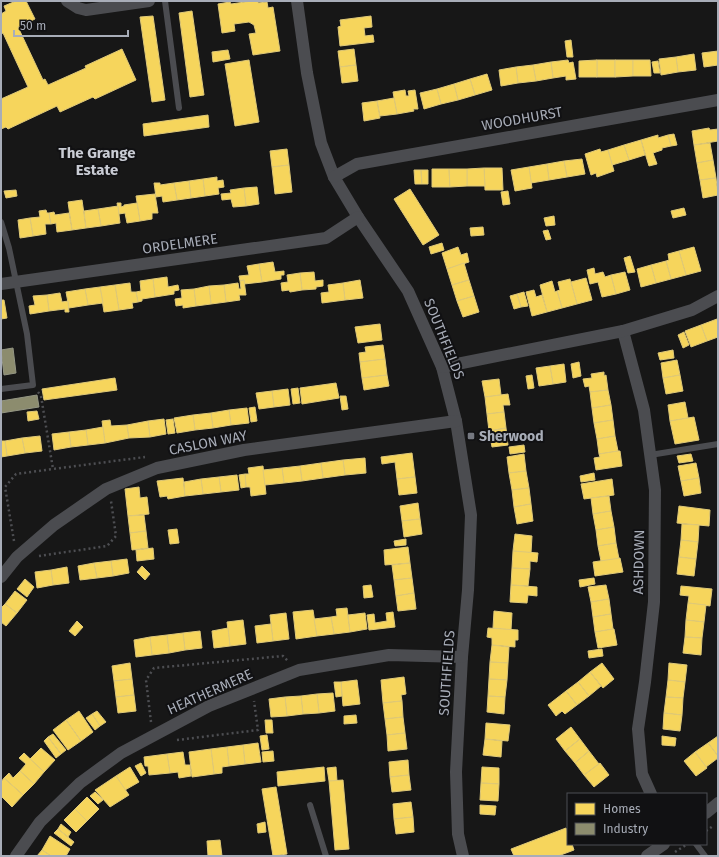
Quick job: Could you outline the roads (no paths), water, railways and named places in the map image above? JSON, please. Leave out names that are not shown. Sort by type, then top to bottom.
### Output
[{"type":"street","points":[[67,1],[78,8],[86,10],[149,1]]},
{"type":"street","name":"SOUTHFIELDS","points":[[297,1],[307,73],[321,144],[334,177],[358,218],[408,291],[442,367],[456,421],[471,515],[468,590],[462,657],[456,772],[458,834],[463,856]]},
{"type":"street","name":"WOODHURST","points":[[334,177],[357,164],[718,100]]},
{"type":"street","name":"ORDELMERE","points":[[1,284],[326,238],[358,218]]},
{"type":"street","points":[[442,367],[623,331],[692,310],[718,296]]},
{"type":"street","name":"ASHDOWN","points":[[623,331],[644,410],[655,490],[654,602],[638,729],[642,774],[651,793]]},
{"type":"street","name":"CASLON WAY","points":[[1,577],[17,557],[54,524],[109,488],[157,468],[244,450],[456,421]]},
{"type":"street","name":"HEATHERMERE","points":[[16,856],[40,822],[80,783],[121,753],[209,706],[299,670],[389,655],[462,657]]},
{"type":"street","points":[[707,812],[718,804]]},
{"type":"street","points":[[647,856],[663,845]]},
{"type":"lane","points":[[165,1],[179,108]]},
{"type":"lane","points":[[1,222],[9,248],[27,334],[33,385],[1,389]]},
{"type":"lane","points":[[650,455],[718,444]]},
{"type":"lane","points":[[310,805],[326,856]]},
{"type":"lane","points":[[697,845],[705,856]]},
{"type":"place","name":"Sherwood","points":[[471,436]]},
{"type":"district","name":"The Grange Estate","points":[[97,162]]}]
